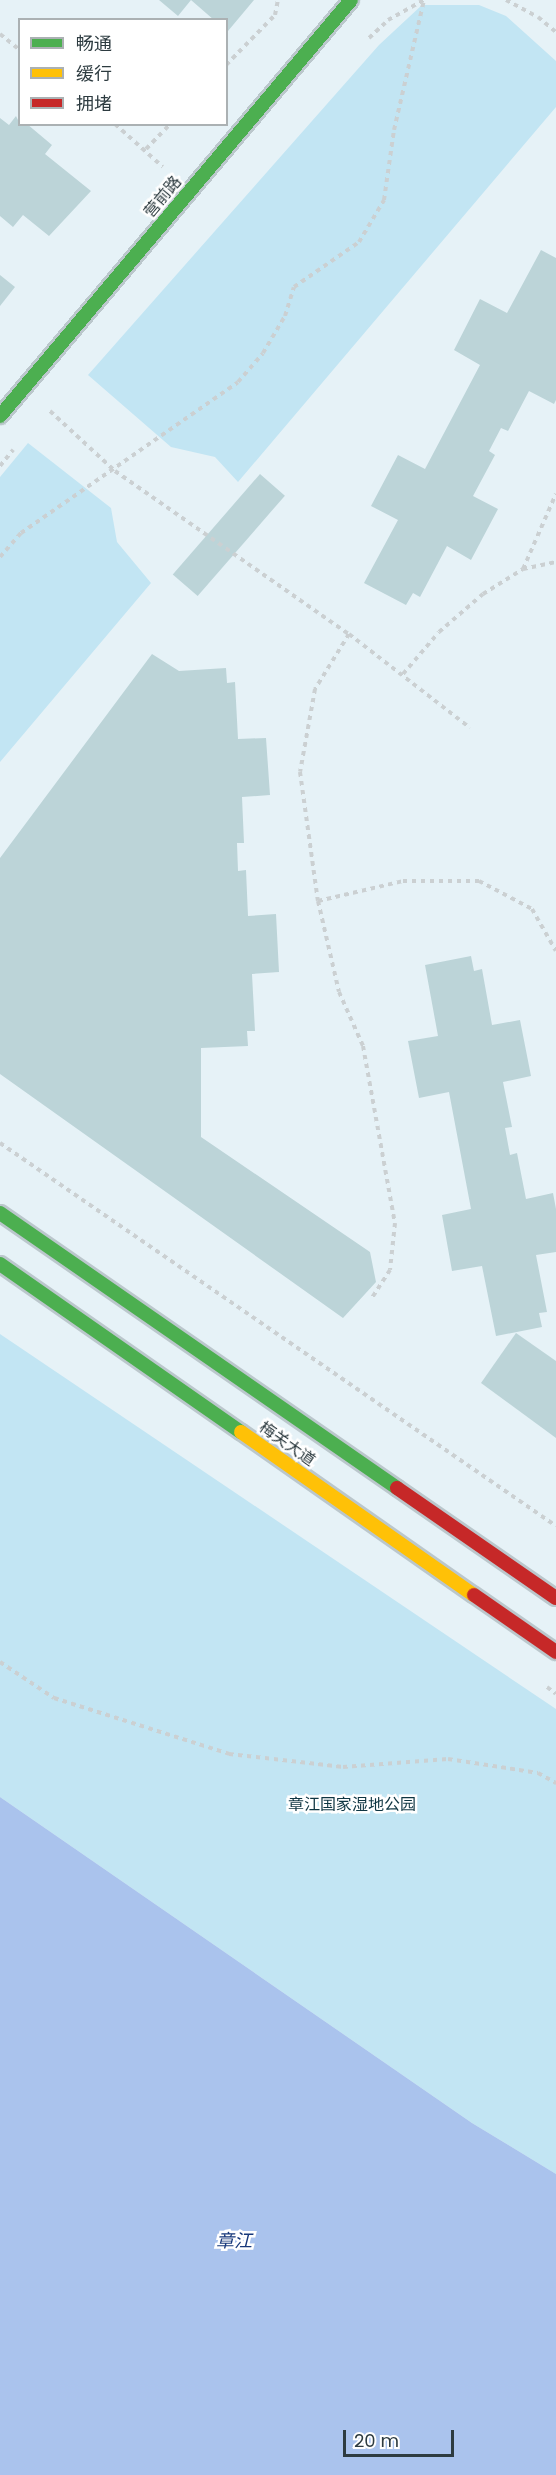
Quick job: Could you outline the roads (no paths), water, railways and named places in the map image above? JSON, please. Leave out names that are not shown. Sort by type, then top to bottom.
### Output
[{"type":"main road","name":"营前路","points":[[0,416],[351,0]]},
{"type":"main road","name":"梅关大道","points":[[0,1213],[556,1598]]},
{"type":"main road","name":"梅关大道","points":[[0,1264],[556,1652]]},
{"type":"water","name":"章江","points":[[0,1797],[472,2123],[556,2174],[556,2475],[0,2475]]},
{"type":"park label","name":"章江国家湿地公园","points":[[352,1805]]}]
